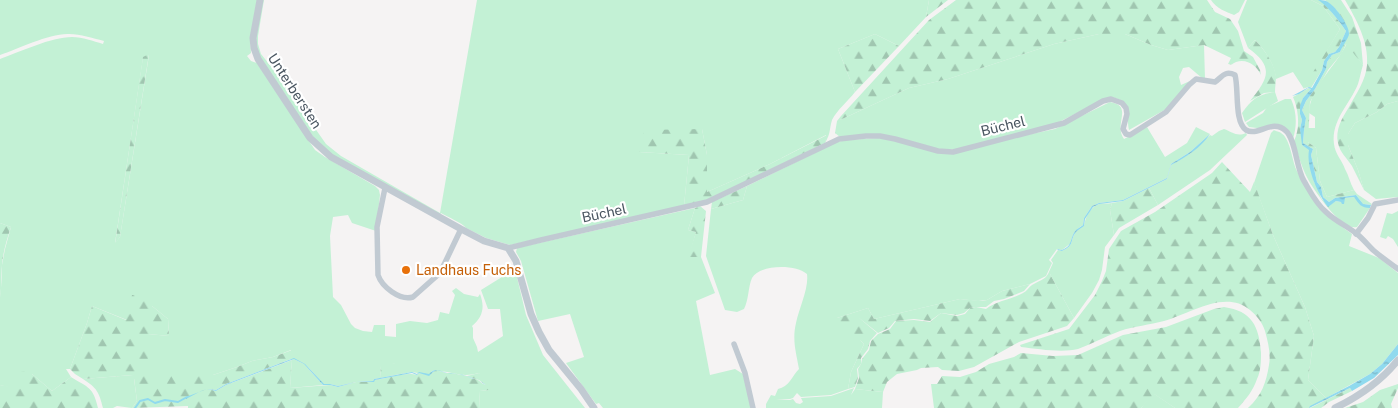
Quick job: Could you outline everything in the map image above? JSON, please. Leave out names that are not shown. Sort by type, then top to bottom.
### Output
[{"type":"street","name":"Unterbersten","points":[[260,0],[253,38],[254,48],[258,59],[310,138],[331,157],[385,188],[484,241],[508,248]]},
{"type":"street","name":"Büchel","points":[[508,248],[707,202],[839,139],[880,136],[938,151],[960,151],[1064,123],[1103,101],[1111,99],[1122,103],[1126,108],[1127,114],[1123,129],[1126,134],[1130,135],[1166,112],[1196,79],[1215,82],[1226,73],[1235,75],[1238,84],[1238,108],[1241,124],[1252,132],[1278,126],[1285,130],[1290,137],[1301,177],[1312,194],[1324,211],[1356,234]]},
{"type":"street","points":[[385,188],[377,227],[378,275],[380,282],[384,286],[403,298],[413,297],[440,273],[461,229]]},
{"type":"street","points":[[1398,200],[1374,208],[1356,234],[1374,251],[1398,268]]},
{"type":"street","points":[[508,248],[516,261],[531,314],[539,332],[549,350],[594,408]]},
{"type":"street","points":[[734,344],[745,373],[753,408]]},
{"type":"street","points":[[1335,408],[1360,394],[1398,360]]},
{"type":"green space","points":[[0,0],[257,0],[250,39],[251,53],[247,56],[251,61],[257,63],[315,150],[379,190],[376,231],[352,223],[348,215],[333,217],[330,236],[333,297],[341,305],[351,324],[355,328],[372,332],[374,325],[385,325],[385,336],[396,337],[396,324],[410,321],[427,323],[438,320],[440,312],[449,314],[455,295],[452,291],[456,288],[464,294],[478,297],[480,294],[482,312],[479,319],[472,326],[473,338],[478,352],[503,336],[500,309],[488,309],[481,290],[515,269],[526,315],[543,355],[585,408],[479,408],[480,391],[489,390],[479,373],[462,375],[432,371],[429,375],[412,372],[395,375],[395,363],[381,366],[380,378],[373,381],[338,386],[323,384],[305,365],[291,359],[291,350],[213,375],[134,379],[137,401],[132,408],[117,406],[103,408],[97,391],[83,379],[133,375],[148,334],[169,336],[168,319],[152,306],[127,320],[92,306],[70,369],[66,369],[71,377],[52,391],[32,374],[12,388],[0,385],[2,265],[11,227],[0,223],[0,59],[45,42],[64,38],[88,39],[103,44],[104,41],[86,36],[61,34],[0,55]],"holes":[[[149,55],[120,237],[115,243],[143,58]]]},
{"type":"green space","points":[[262,0],[264,0],[258,36],[261,54],[326,144],[341,156],[440,213],[477,0],[929,0],[926,17],[899,46],[875,34],[838,49],[855,92],[834,116],[825,143],[826,135],[770,164],[707,192],[707,155],[702,129],[639,152],[689,155],[684,206],[510,245],[486,238],[441,213],[440,215],[331,154],[311,135],[261,60],[255,43]]},
{"type":"green space","points":[[929,0],[948,0],[926,17]]},
{"type":"green space","points":[[956,0],[1207,0],[1215,12],[1230,19],[1238,31],[1244,51],[1253,57],[1261,75],[1248,62],[1240,61],[1232,65],[1228,64],[1231,58],[1204,45],[1168,50],[1125,34],[1099,34],[1054,44],[948,79],[909,88],[840,120],[840,137],[835,133],[837,121],[841,116],[929,20]]},
{"type":"green space","points":[[1211,0],[1245,0],[1239,12],[1234,15],[1218,7]]},
{"type":"green space","points":[[1247,0],[1311,0],[1323,6],[1340,29],[1304,89],[1293,72],[1276,79],[1274,68],[1269,58],[1255,40],[1248,48],[1238,22]]},
{"type":"green space","points":[[1311,0],[1322,2],[1346,31],[1339,47],[1335,52],[1329,54],[1324,61],[1322,70],[1311,88],[1305,88],[1305,85],[1340,29],[1323,6]]},
{"type":"green space","points":[[1325,0],[1341,0],[1352,17],[1361,43],[1363,65],[1346,44],[1342,53],[1328,70],[1310,102],[1308,142],[1316,148],[1320,181],[1327,197],[1354,190],[1371,205],[1363,204],[1356,195],[1335,198],[1329,202],[1323,197],[1321,187],[1317,182],[1311,155],[1313,149],[1303,143],[1306,118],[1302,110],[1326,69],[1327,62],[1332,55],[1340,52],[1349,33],[1340,15]]},
{"type":"green space","points":[[1345,0],[1398,0],[1398,101],[1387,104],[1377,112],[1355,123],[1348,134],[1348,145],[1364,190],[1352,166],[1340,150],[1337,138],[1340,124],[1358,92],[1367,65],[1364,39]]},
{"type":"green space","points":[[875,34],[899,46],[855,92],[838,49]]},
{"type":"green space","points":[[1099,34],[1125,34],[1168,50],[1204,45],[1205,79],[1189,67],[1183,68],[1179,77],[1181,85],[1190,81],[1168,108],[1129,130],[1125,104],[1116,98],[1109,97],[1053,125],[957,149],[942,150],[895,137],[840,137],[840,120],[909,88],[948,79],[1054,44]]},
{"type":"green space","points":[[1255,40],[1273,66],[1276,76],[1275,92],[1264,93],[1250,101],[1261,86],[1266,73],[1262,61],[1248,48]]},
{"type":"green space","points":[[1347,43],[1363,65],[1355,91],[1335,127],[1334,144],[1354,190],[1327,197],[1320,181],[1316,148],[1308,142],[1308,128],[1315,128],[1315,117],[1309,113],[1310,103],[1319,85]]},
{"type":"green space","points":[[149,54],[120,237],[115,244],[143,57]]},
{"type":"green space","points":[[1309,88],[1311,89],[1303,98],[1300,114],[1302,136],[1296,136],[1298,116],[1293,97]]},
{"type":"green space","points":[[1275,92],[1278,101],[1245,122],[1242,113],[1255,98]]},
{"type":"green space","points":[[1285,99],[1291,99],[1295,114],[1296,124],[1293,139],[1285,128],[1249,127],[1246,123],[1263,113],[1267,107]]},
{"type":"green space","points":[[1398,101],[1398,197],[1376,199],[1364,190],[1348,145],[1348,134],[1355,123],[1377,112],[1387,104]]},
{"type":"green space","points":[[1110,102],[1121,107],[1121,133],[1124,139],[1147,127],[1165,157],[1187,143],[1196,127],[1210,134],[1190,152],[1171,164],[1167,178],[1123,200],[1099,203],[1092,206],[1084,218],[1083,225],[1073,235],[1071,243],[1062,250],[1057,249],[1049,260],[1052,263],[1046,276],[1030,284],[1002,291],[987,300],[960,299],[874,319],[868,308],[837,318],[864,344],[851,372],[848,389],[831,395],[801,397],[797,393],[790,399],[776,400],[793,399],[796,403],[800,404],[803,402],[801,398],[831,396],[854,388],[851,395],[855,389],[883,392],[882,408],[766,408],[771,395],[775,396],[778,389],[788,384],[799,369],[794,335],[797,317],[807,285],[807,274],[795,268],[787,267],[762,270],[752,278],[744,309],[737,312],[725,310],[706,256],[711,209],[743,200],[747,186],[837,142],[879,138],[941,153],[1055,129]]},
{"type":"green space","points":[[702,129],[707,155],[707,192],[770,164],[827,135],[825,143],[707,200],[684,206],[689,155],[639,152],[644,130]]},
{"type":"green space","points":[[1224,129],[1235,134],[1246,133],[1247,135],[1210,170],[1158,205],[1149,188],[1167,179],[1171,165],[1191,153],[1210,135],[1212,136]]},
{"type":"green space","points":[[1274,130],[1281,133],[1287,139],[1300,178],[1313,196],[1328,214],[1352,234],[1349,246],[1379,258],[1398,273],[1398,344],[1382,364],[1370,374],[1326,398],[1308,380],[1314,336],[1305,307],[1273,235],[1254,183],[1271,133]]},
{"type":"green space","points":[[1296,136],[1302,136],[1302,145],[1310,150],[1314,182],[1321,198],[1328,206],[1336,201],[1341,202],[1344,198],[1354,197],[1370,208],[1357,227],[1351,227],[1337,217],[1323,202],[1312,187],[1304,172],[1294,141]]},
{"type":"green space","points":[[1222,162],[1250,192],[1254,182],[1273,235],[1305,307],[1314,336],[1308,380],[1326,398],[1309,408],[1248,408],[1257,398],[1265,383],[1270,361],[1269,348],[1264,328],[1257,317],[1240,304],[1230,302],[1207,305],[1164,321],[1125,329],[1078,349],[1057,351],[1021,347],[1020,345],[1069,329],[1095,295],[1106,271],[1109,249],[1121,231],[1155,212],[1212,173]]},
{"type":"green space","points":[[747,186],[743,200],[711,209],[712,202]]},
{"type":"green space","points":[[1149,188],[1158,205],[1119,228],[1114,235],[1110,210],[1112,203],[1123,201]]},
{"type":"green space","points":[[1112,203],[1110,210],[1114,235],[1105,247],[1099,280],[1074,318],[1050,274],[1048,274],[1053,263],[1051,260],[1058,250],[1062,251],[1071,244],[1075,234],[1084,226],[1087,216],[1093,208],[1099,204]]},
{"type":"green space","points":[[700,206],[706,211],[701,257],[688,257],[696,232],[688,230],[695,208]]},
{"type":"green space","points":[[695,208],[688,230],[696,232],[689,257],[701,257],[715,293],[696,301],[710,375],[735,369],[743,374],[751,408],[603,408],[599,403],[596,404],[566,363],[584,357],[570,314],[538,321],[521,261],[516,252],[517,248]]},
{"type":"green space","points":[[1398,211],[1398,247],[1393,239],[1388,236],[1386,239],[1380,237],[1387,213],[1392,214]]},
{"type":"green space","points":[[0,223],[11,227],[3,255],[0,297]]},
{"type":"green space","points":[[1050,274],[1074,318],[1067,326],[1019,342],[974,367],[959,371],[942,370],[938,367],[921,368],[897,374],[887,382],[883,392],[855,389],[859,378],[858,369],[862,359],[869,350],[871,341],[878,334],[890,329],[896,321],[914,320],[930,322],[941,313],[957,316],[965,314],[970,308],[986,309],[1023,293]]},
{"type":"green space","points":[[1030,284],[1024,291],[994,301],[986,307],[970,308],[964,313],[957,315],[941,313],[930,321],[914,319],[895,321],[889,328],[878,333],[858,317],[877,333],[870,341],[868,349],[861,358],[861,364],[857,369],[858,378],[855,387],[848,389],[851,372],[864,344],[836,328],[837,318],[868,308],[874,319],[960,299],[982,301],[1002,291]]},
{"type":"green space","points":[[132,295],[145,295],[152,306],[168,319],[169,336],[148,334],[148,370],[133,375],[83,379],[75,374],[70,369],[92,306],[126,320]]},
{"type":"green space","points":[[1224,307],[1241,312],[1252,321],[1260,343],[1261,363],[1258,376],[1251,391],[1238,408],[1175,408],[1154,394],[1141,408],[934,408],[931,384],[937,384],[942,376],[960,377],[1021,353],[1053,356],[1078,355],[1123,335],[1166,327]]},
{"type":"green space","points":[[292,350],[291,359],[226,384],[216,390],[208,389],[216,391],[226,385],[292,360],[290,388],[330,385],[338,387],[356,382],[374,382],[374,380],[402,375],[417,375],[419,373],[429,375],[436,370],[467,376],[479,373],[488,380],[489,390],[480,391],[479,408],[188,408],[188,406],[132,408],[137,401],[134,378],[148,373],[213,375],[252,361],[273,357]]},
{"type":"green space","points":[[294,359],[304,364],[323,385],[290,388],[292,360]]},
{"type":"green space","points":[[395,363],[395,375],[380,378],[381,366]]},
{"type":"green space","points":[[26,371],[52,391],[71,377],[92,392],[98,408],[0,408],[0,385],[12,387],[15,373]]},
{"type":"green space","points":[[1398,384],[1391,404],[1392,408],[1345,408],[1363,402],[1380,390]]},
{"type":"green space","points":[[1350,388],[1352,391],[1321,408],[1310,408]]},
{"type":"green space","points":[[1153,393],[1175,408],[1141,408]]},
{"type":"water","points":[[1318,0],[1326,1],[1333,6],[1344,21],[1349,34],[1340,52],[1332,55],[1327,62],[1326,69],[1302,110],[1306,118],[1303,143],[1313,149],[1311,155],[1317,182],[1321,187],[1323,197],[1329,202],[1335,198],[1356,195],[1363,204],[1371,205],[1370,208],[1359,204],[1354,197],[1345,198],[1344,204],[1336,201],[1328,207],[1313,180],[1309,164],[1309,150],[1302,145],[1300,106],[1303,98],[1311,89],[1308,88],[1292,96],[1309,87],[1312,88],[1322,70],[1324,61],[1329,54],[1335,52],[1339,47],[1346,31],[1322,2]]},
{"type":"water","points":[[1210,134],[1193,152],[1171,165],[1167,179],[1123,201],[1099,204],[1093,207],[1085,219],[1084,226],[1077,231],[1071,244],[1062,251],[1057,249],[1062,250],[1070,244],[1074,233],[1083,225],[1084,218],[1092,206],[1099,203],[1123,200],[1167,178],[1171,164],[1190,152]]},
{"type":"water","points":[[1398,344],[1398,355],[1374,378],[1352,391],[1350,388],[1309,408],[1370,374],[1382,364]]},
{"type":"water","points":[[294,358],[305,364],[324,384],[338,386],[356,382],[338,387],[323,385],[304,364],[294,359],[226,385],[216,391],[207,389],[216,390],[226,384]]},
{"type":"water","points":[[437,370],[429,376],[419,373],[417,375],[412,373],[375,380],[374,382],[356,382],[373,381],[374,379],[412,372],[429,374]]},
{"type":"waterway","points":[[135,408],[140,401],[148,399],[155,403],[165,400],[178,402],[187,397]]},
{"type":"place","name":"Landhaus Fuchs","points":[[406,270]]}]
